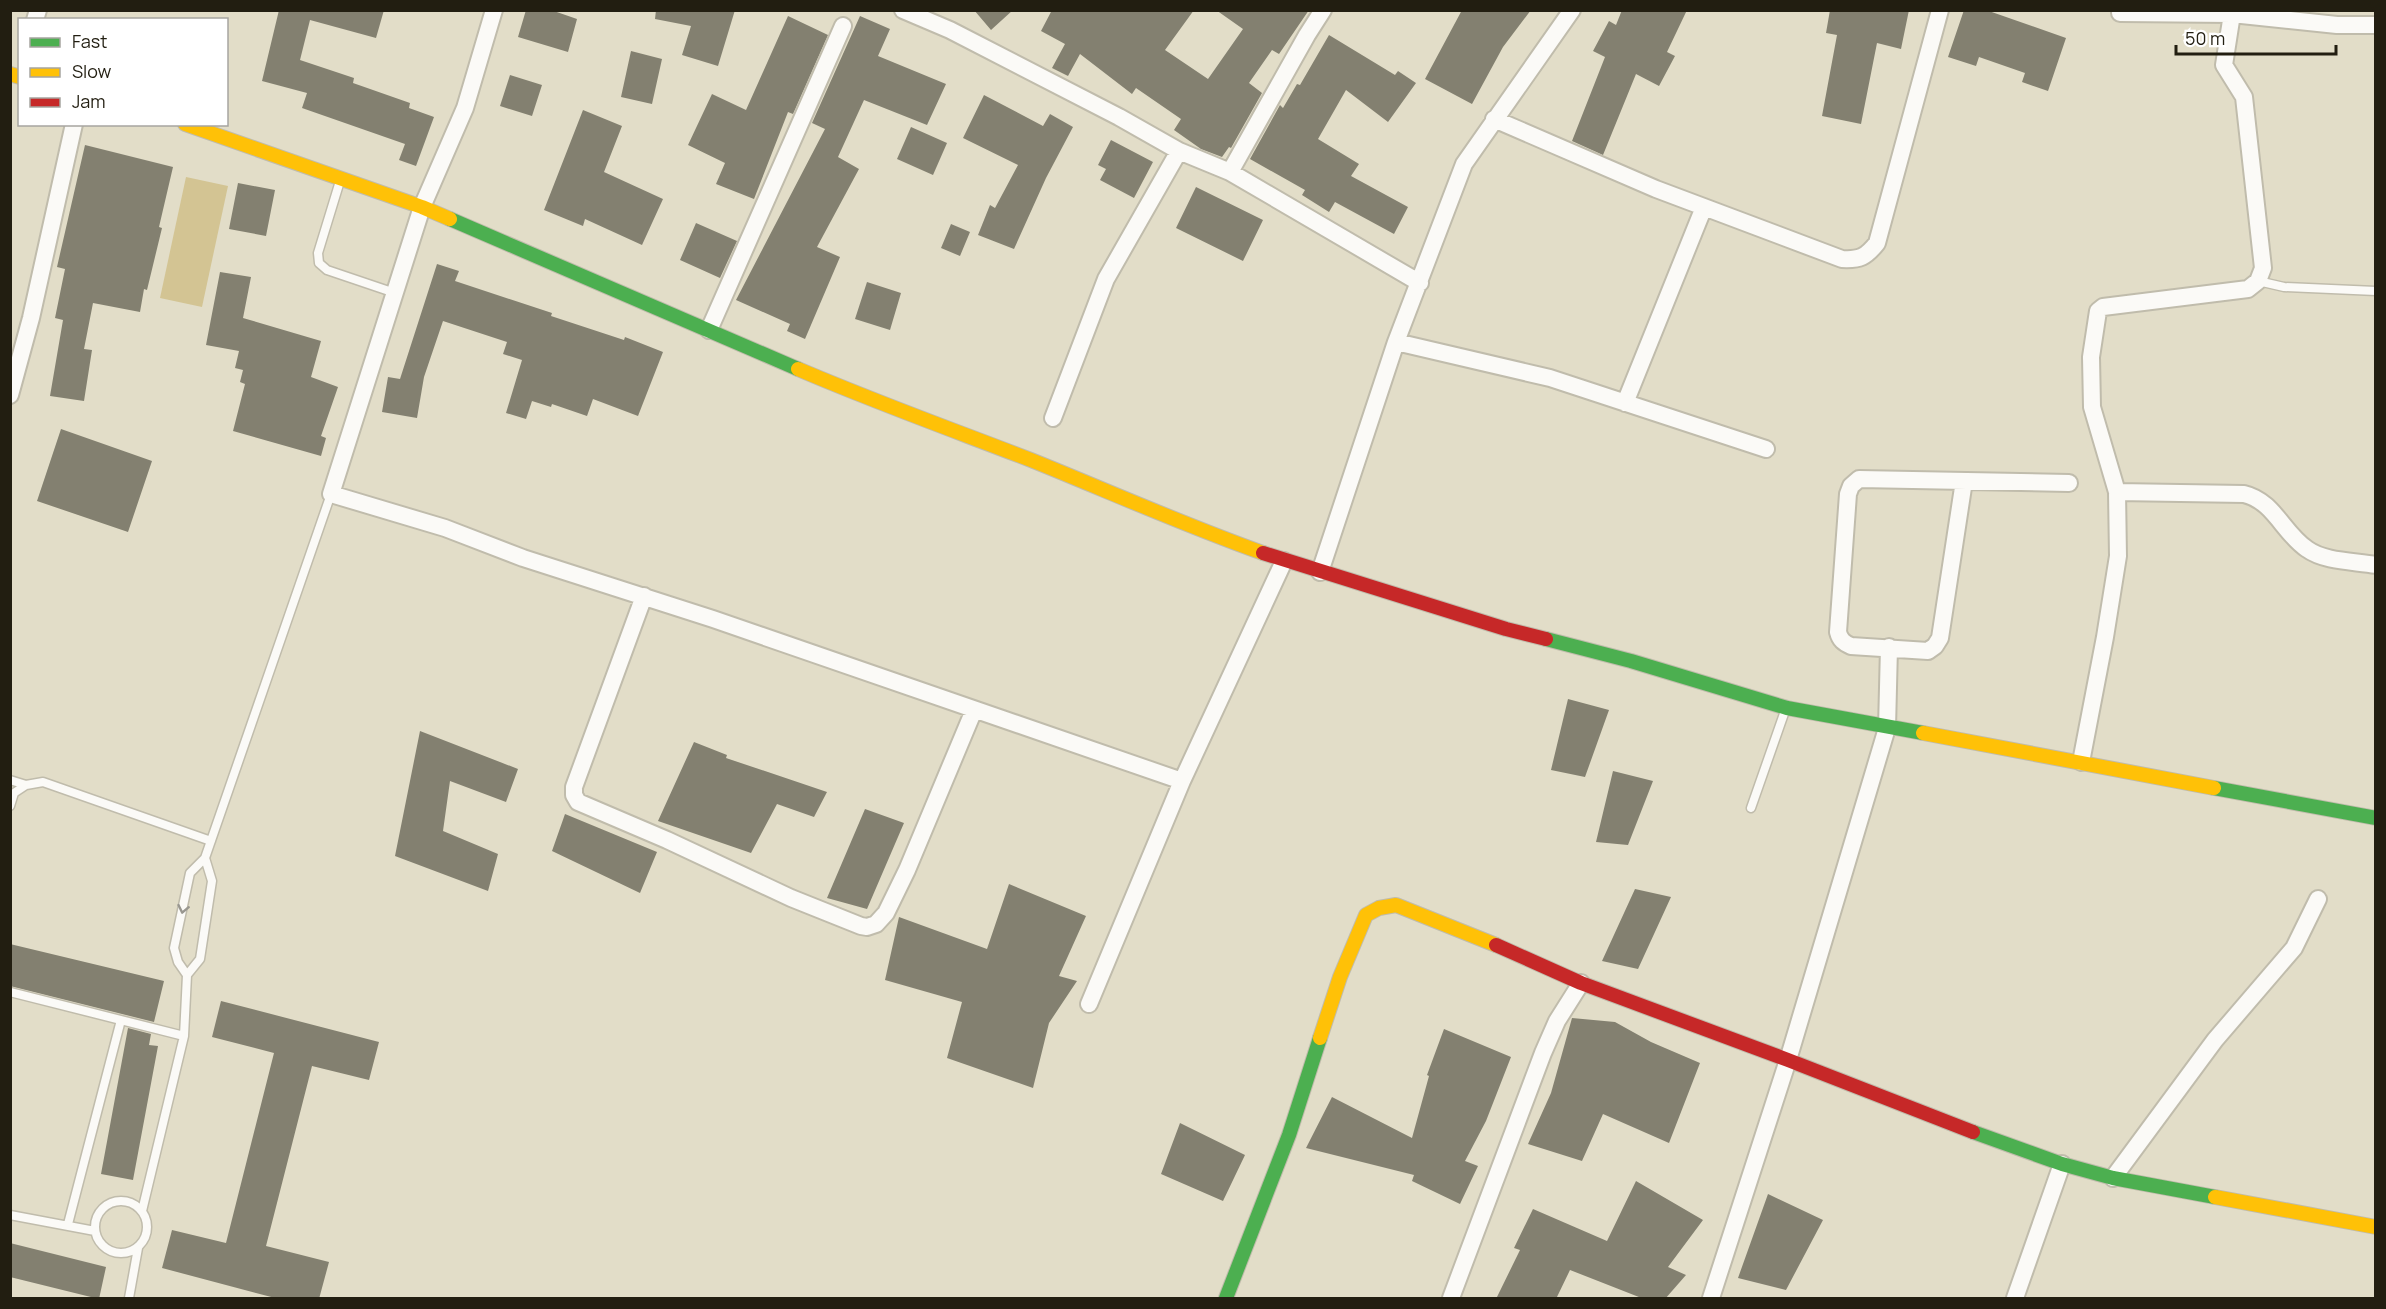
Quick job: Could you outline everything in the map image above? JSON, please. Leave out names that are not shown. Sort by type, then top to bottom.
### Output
[{"type":"main road","points":[[191,126],[422,207],[871,400],[1032,461],[1196,529],[1284,561],[1506,630],[1631,662],[1786,708],[2376,818]]},
{"type":"main road","points":[[1226,1299],[1289,1135],[1340,977],[1366,915],[1379,908],[1396,905],[1533,960],[1581,983],[1788,1060],[1930,1117],[2062,1164],[2113,1178],[2376,1227]]},
{"type":"street","points":[[494,10],[465,108],[422,207],[331,494],[445,528],[523,558],[644,597],[1182,781]]},
{"type":"street","points":[[903,10],[950,30],[1119,117],[1179,151],[1230,172],[1420,283]]},
{"type":"street","points":[[1230,172],[1323,10]]},
{"type":"street","points":[[1320,572],[1396,342],[1464,164],[1572,10]]},
{"type":"street","points":[[1494,119],[1656,189],[1842,259],[1853,260],[1867,255],[1877,243],[1940,10]]},
{"type":"street","points":[[2118,11],[2232,14],[2337,25],[2376,25]]},
{"type":"street","points":[[2081,762],[2118,556],[2116,492],[2092,407],[2091,357],[2098,311],[2103,307],[2248,289],[2258,281],[2263,268],[2244,97],[2224,65],[2232,14]]},
{"type":"street","points":[[709,330],[843,26]]},
{"type":"street","points":[[10,395],[31,318],[74,126]]},
{"type":"street","points":[[1053,418],[1106,279],[1179,151]]},
{"type":"street","points":[[1625,403],[1704,207]]},
{"type":"street","points":[[1396,342],[1550,378],[1766,449]]},
{"type":"street","points":[[1964,481],[1940,638],[1935,646],[1928,651],[1851,646],[1840,638],[1848,494],[1851,486],[1859,479],[1964,481],[2069,483]]},
{"type":"street","points":[[2116,492],[2244,494],[2255,497],[2266,504],[2288,532],[2307,550],[2323,556],[2376,565]]},
{"type":"street","points":[[1089,1004],[1182,781],[1284,561]]},
{"type":"street","points":[[644,597],[574,787],[574,795],[578,802],[667,840],[791,898],[861,926],[876,924],[886,913],[907,870],[974,710]]},
{"type":"street","points":[[1712,1299],[1788,1060],[1887,728],[1889,647]]},
{"type":"street","points":[[2113,1178],[2215,1040],[2294,948],[2318,899]]},
{"type":"street","points":[[1451,1299],[1459,1271],[1510,1144],[1543,1053],[1557,1021],[1581,983]]},
{"type":"street","points":[[2015,1299],[2062,1164]]},
{"type":"lane","points":[[341,178],[318,253],[320,263],[327,270],[396,293]]},
{"type":"lane","points":[[2258,281],[2284,287],[2376,291]]},
{"type":"lane","points":[[187,975],[178,962],[174,948],[190,873],[205,858],[331,494]]},
{"type":"lane","points":[[1751,808],[1786,708]]},
{"type":"lane","points":[[10,780],[27,785]]},
{"type":"lane","points":[[10,806],[14,793],[27,785],[43,782],[210,841]]},
{"type":"lane","points":[[142,1211],[184,1036],[187,975],[200,958],[212,880],[205,858]]},
{"type":"lane","points":[[10,992],[184,1036]]},
{"type":"lane","points":[[68,1224],[121,1020]]},
{"type":"lane","points":[[129,1299],[138,1248],[146,1237],[147,1223],[142,1211],[131,1203],[117,1201],[105,1206],[97,1217],[95,1231],[100,1244],[111,1252],[125,1254],[138,1248]]},
{"type":"lane","points":[[10,1215],[68,1224],[95,1231]]},
{"type":"shaded area","points":[[186,177],[228,186],[202,307],[160,298]]},
{"type":"building","points":[[279,10],[384,10],[376,38],[310,20],[300,60],[354,78],[353,83],[410,103],[409,108],[434,117],[416,166],[399,160],[405,144],[302,108],[307,93],[262,81]]},
{"type":"building","points":[[526,10],[551,10],[577,19],[568,52],[518,37]]},
{"type":"building","points":[[656,10],[735,10],[718,66],[682,55],[691,26],[655,19]]},
{"type":"building","points":[[974,10],[1013,10],[991,30]]},
{"type":"building","points":[[1052,10],[1194,10],[1165,50],[1208,79],[1243,29],[1216,10],[1309,10],[1279,54],[1272,50],[1249,83],[1262,93],[1231,148],[1229,147],[1222,157],[1201,149],[1174,130],[1181,119],[1136,88],[1132,94],[1080,54],[1068,76],[1052,68],[1065,44],[1041,31]]},
{"type":"building","points":[[1462,10],[1531,10],[1503,47],[1472,104],[1425,79]]},
{"type":"building","points":[[1622,10],[1687,10],[1667,52],[1675,56],[1659,86],[1636,74],[1603,155],[1572,141],[1605,57],[1593,51],[1609,21],[1616,25]]},
{"type":"building","points":[[1830,10],[1909,10],[1901,49],[1877,43],[1861,124],[1822,116],[1837,35],[1826,33]]},
{"type":"building","points":[[1964,10],[1986,10],[2066,38],[2048,91],[2022,82],[2025,73],[1979,57],[1976,66],[1948,57]]},
{"type":"building","points":[[788,16],[828,35],[793,114],[788,112],[754,199],[716,184],[725,163],[688,145],[712,94],[746,110]]},
{"type":"building","points":[[860,16],[890,29],[878,56],[946,84],[927,125],[864,100],[838,157],[859,169],[817,247],[840,257],[805,339],[787,331],[790,324],[736,300],[825,129],[812,123]]},
{"type":"building","points":[[1329,35],[1395,75],[1398,71],[1416,83],[1388,122],[1346,90],[1318,139],[1359,164],[1351,176],[1408,207],[1394,234],[1335,202],[1329,212],[1302,195],[1305,190],[1250,159],[1280,105],[1283,108],[1297,84],[1300,85]]},
{"type":"building","points":[[631,51],[662,59],[652,104],[621,97]]},
{"type":"building","points":[[510,75],[542,85],[532,116],[500,106]]},
{"type":"building","points":[[984,95],[1043,126],[1050,114],[1073,127],[1046,178],[1014,249],[978,235],[990,205],[995,208],[1018,165],[963,138]]},
{"type":"building","points":[[583,110],[622,126],[604,172],[663,199],[642,245],[585,219],[583,226],[544,210]]},
{"type":"building","points":[[911,127],[947,143],[933,175],[897,159]]},
{"type":"building","points":[[1111,140],[1153,162],[1134,198],[1100,180],[1106,169],[1098,165]]},
{"type":"building","points":[[85,145],[173,167],[159,227],[162,228],[147,290],[144,289],[140,312],[93,303],[84,349],[92,350],[84,401],[50,396],[63,320],[55,318],[65,269],[57,267]]},
{"type":"building","points":[[238,183],[275,190],[266,236],[229,229]]},
{"type":"building","points":[[1196,187],[1263,220],[1243,261],[1176,228]]},
{"type":"building","points":[[696,223],[737,241],[720,278],[680,260]]},
{"type":"building","points":[[951,224],[970,232],[960,256],[941,248]]},
{"type":"building","points":[[437,264],[459,271],[455,281],[552,313],[551,316],[624,340],[625,337],[663,352],[638,416],[593,399],[587,416],[552,404],[551,407],[532,401],[526,419],[506,413],[522,360],[503,354],[507,342],[443,321],[424,377],[417,418],[382,412],[388,377],[400,379]]},
{"type":"building","points":[[220,272],[251,277],[243,318],[321,341],[311,377],[338,387],[321,436],[326,438],[321,456],[233,431],[245,384],[240,382],[243,370],[235,368],[239,351],[206,345]]},
{"type":"building","points":[[867,282],[901,293],[890,330],[855,319]]},
{"type":"building","points":[[61,429],[152,461],[128,532],[37,501]]},
{"type":"building","points":[[1568,699],[1609,710],[1585,777],[1551,770]]},
{"type":"building","points":[[420,731],[518,769],[506,802],[450,781],[443,831],[498,854],[488,891],[395,856]]},
{"type":"building","points":[[694,742],[727,755],[726,758],[827,792],[814,817],[777,804],[751,853],[658,821]]},
{"type":"building","points":[[1613,771],[1653,781],[1628,845],[1596,842]]},
{"type":"building","points":[[865,809],[904,823],[867,909],[827,898]]},
{"type":"building","points":[[565,814],[657,852],[640,893],[552,851]]},
{"type":"building","points":[[1009,884],[1086,916],[1059,976],[1077,981],[1049,1023],[1033,1088],[947,1058],[962,1002],[885,980],[899,917],[987,949]]},
{"type":"building","points":[[1635,889],[1671,897],[1638,969],[1602,961]]},
{"type":"building","points":[[10,944],[164,981],[154,1022],[10,986]]},
{"type":"building","points":[[221,1001],[379,1042],[369,1080],[312,1066],[266,1246],[329,1262],[319,1299],[279,1299],[162,1268],[172,1230],[226,1243],[274,1053],[212,1037]]},
{"type":"building","points":[[1572,1018],[1615,1022],[1651,1042],[1700,1063],[1669,1143],[1603,1114],[1582,1161],[1528,1144],[1551,1093]]},
{"type":"building","points":[[128,1028],[151,1034],[149,1045],[158,1046],[133,1180],[101,1174]]},
{"type":"building","points":[[1444,1029],[1511,1057],[1486,1121],[1465,1161],[1478,1166],[1460,1204],[1412,1181],[1414,1175],[1306,1148],[1332,1097],[1412,1138],[1429,1076],[1427,1075]]},
{"type":"building","points":[[1180,1123],[1245,1155],[1223,1201],[1161,1174]]},
{"type":"building","points":[[1636,1181],[1703,1220],[1668,1267],[1686,1275],[1665,1299],[1644,1299],[1570,1270],[1556,1299],[1496,1299],[1520,1250],[1514,1248],[1533,1209],[1607,1241]]},
{"type":"building","points":[[1768,1194],[1823,1220],[1786,1290],[1738,1278]]},
{"type":"building","points":[[10,1243],[106,1267],[99,1299],[10,1277]]},
{"type":"traffic: fast","points":[[450,219],[798,369]]},
{"type":"traffic: fast","points":[[1546,639],[1631,661],[1787,708],[1923,733]]},
{"type":"traffic: fast","points":[[2214,788],[2376,818]]},
{"type":"traffic: fast","points":[[1226,1298],[1289,1135],[1320,1038]]},
{"type":"traffic: fast","points":[[1973,1132],[2062,1164],[2113,1178],[2215,1197]]},
{"type":"traffic: slow","points":[[10,74],[18,76]]},
{"type":"traffic: slow","points":[[191,126],[422,207],[450,219]]},
{"type":"traffic: slow","points":[[798,369],[1263,553]]},
{"type":"traffic: slow","points":[[1923,733],[2214,788]]},
{"type":"traffic: slow","points":[[1320,1038],[1340,977],[1366,915],[1379,908],[1396,905],[1496,945]]},
{"type":"traffic: slow","points":[[2215,1197],[2376,1227]]},
{"type":"traffic: jam","points":[[1263,553],[1506,629],[1546,639]]},
{"type":"traffic: jam","points":[[1496,945],[1581,983],[1973,1132]]}]
